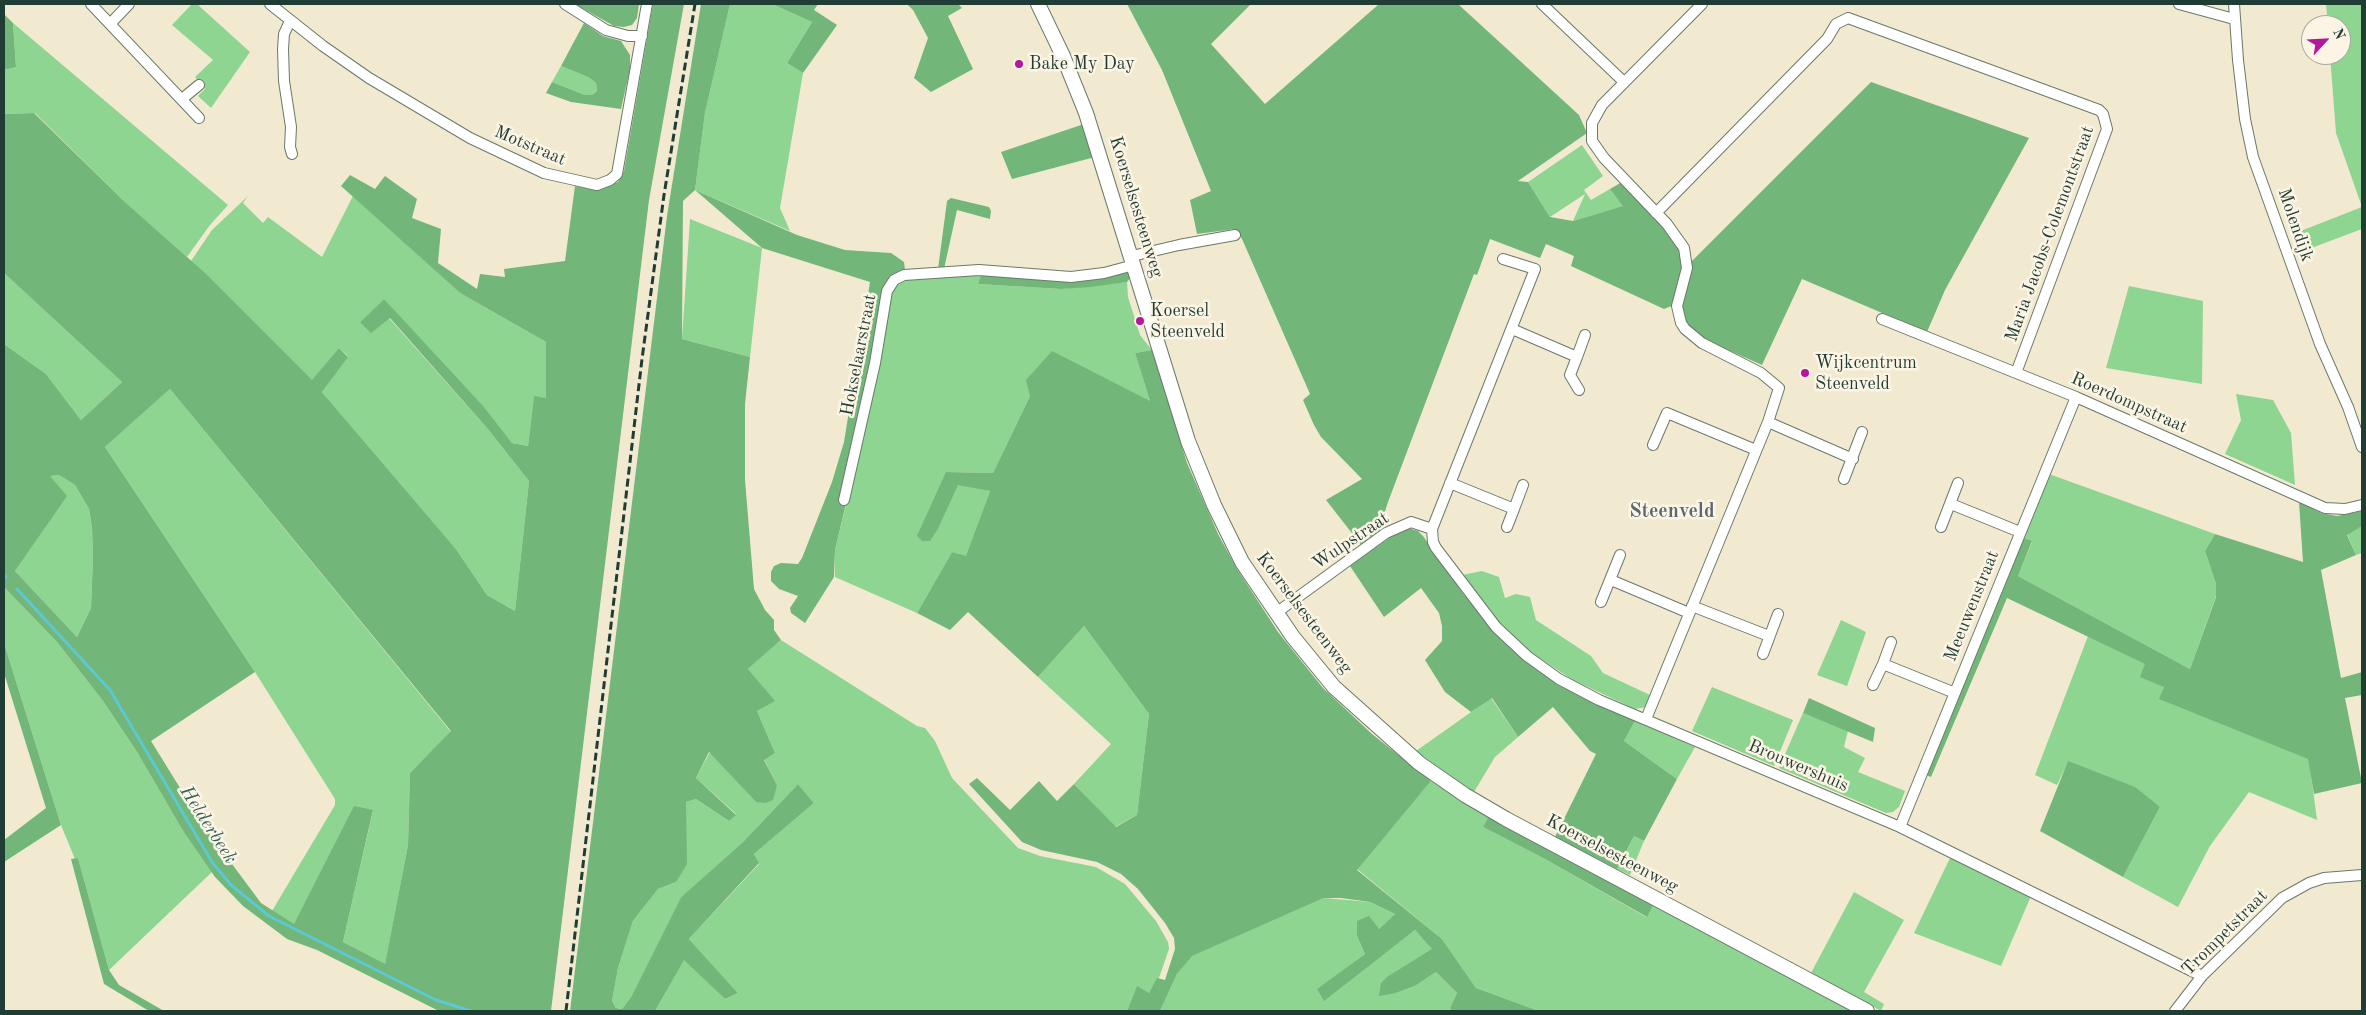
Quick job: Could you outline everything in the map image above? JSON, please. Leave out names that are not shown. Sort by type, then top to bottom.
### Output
[{"type":"street","points":[[91,4],[199,118]]},
{"type":"street","points":[[110,24],[129,4]]},
{"type":"street","name":"Motstraat","points":[[270,4],[290,21],[369,78],[470,138],[544,173],[597,185],[610,180],[617,174],[647,4]]},
{"type":"street","points":[[565,4],[606,30],[628,36],[642,36]]},
{"type":"street","name":"Koerselsesteenweg","points":[[1038,4],[1063,56],[1086,113],[1188,442],[1202,477],[1242,562],[1276,613],[1334,687],[1419,763],[1465,795],[1506,819],[1867,1011]]},
{"type":"street","points":[[1542,4],[1624,82]]},
{"type":"street","points":[[1646,719],[1768,422],[1780,388],[1761,373],[1702,343],[1685,330],[1681,323],[1677,306],[1688,268],[1684,248],[1656,213],[1604,158],[1592,141],[1591,131],[1595,114],[1624,82],[1702,4]]},
{"type":"street","points":[[2179,4],[2234,19]]},
{"type":"street","name":"Molendijk","points":[[2234,4],[2245,118],[2253,156],[2317,336],[2340,388],[2362,447]]},
{"type":"street","name":"Maria Jacobs-Colemontstraat","points":[[1656,213],[1827,39],[1836,24],[1847,19],[2099,110],[2107,123],[2107,128],[2016,373]]},
{"type":"street","points":[[290,21],[284,34],[283,49],[284,81],[291,127],[290,147],[292,154]]},
{"type":"street","points":[[182,99],[200,85]]},
{"type":"street","name":"Hokselaarstraat","points":[[844,500],[875,363],[887,292],[894,280],[904,275],[980,270],[1071,277],[1104,273],[1178,244],[1235,234]]},
{"type":"street","points":[[1432,529],[1535,269],[1504,259]]},
{"type":"street","name":"Roerdompstraat","points":[[1882,319],[2076,397],[2325,508],[2345,509],[2362,504]]},
{"type":"street","points":[[1512,330],[1577,357]]},
{"type":"street","points":[[1579,390],[1570,375],[1585,334]]},
{"type":"street","name":"Meeuwenstraat","points":[[1900,827],[2076,397]]},
{"type":"street","points":[[1654,445],[1667,413],[1756,450]]},
{"type":"street","points":[[1768,422],[1853,459]]},
{"type":"street","points":[[1844,478],[1862,432]]},
{"type":"street","points":[[1450,483],[1514,509]]},
{"type":"street","points":[[1941,527],[1958,483]]},
{"type":"street","points":[[1507,527],[1523,486]]},
{"type":"street","points":[[1951,504],[2020,532]]},
{"type":"street","name":"Wulpstraat","points":[[1276,613],[1386,533],[1410,522],[1432,529]]},
{"type":"street","name":"Brouwershuis","points":[[1432,529],[1433,542],[1436,548],[1496,627],[1527,656],[1559,679],[1599,700],[1900,827],[2202,976]]},
{"type":"street","points":[[1601,602],[1620,555]]},
{"type":"street","points":[[1611,580],[1691,610],[1769,636]]},
{"type":"street","points":[[1763,654],[1778,614]]},
{"type":"street","points":[[1873,685],[1891,642]]},
{"type":"street","points":[[1883,664],[1955,693]]},
{"type":"street","name":"Trompetstraat","points":[[2175,1011],[2202,976],[2270,908],[2295,890],[2324,878],[2362,875]]},
{"type":"green space","points":[[192,4],[197,4],[250,52],[211,108],[198,96],[205,89],[195,77],[213,60],[172,25]]},
{"type":"green space","points":[[575,4],[639,4],[637,18],[632,25],[624,27],[614,26]]},
{"type":"green space","points":[[653,4],[684,4],[649,200],[551,1011],[439,1011],[317,950],[287,939],[243,906],[215,877],[183,831],[137,752],[103,701],[57,642],[4,587],[4,344],[46,374],[81,420],[122,382],[4,273],[4,114],[34,113],[124,201],[205,273],[312,380],[339,348],[348,357],[322,392],[456,549],[487,595],[515,611],[529,481],[487,428],[390,318],[371,333],[360,322],[384,299],[483,406],[512,443],[528,446],[534,396],[546,398],[546,342],[460,293],[341,186],[350,175],[375,189],[385,176],[417,199],[412,218],[441,229],[438,263],[477,289],[480,274],[505,277],[504,269],[565,261],[575,186],[597,190],[618,182],[624,171]],"holes":[[[170,389],[451,731],[410,773],[408,845],[385,964],[343,942],[373,810],[354,806],[294,924],[261,903],[203,825],[151,741],[255,672],[105,447]],[[59,475],[75,485],[89,509],[92,528],[91,608],[77,637],[15,571],[67,496],[50,476]]]},
{"type":"green space","points":[[701,4],[730,4],[705,113],[695,190],[683,201],[682,339],[750,357],[745,404],[745,480],[754,589],[765,610],[774,620],[774,630],[781,640],[748,669],[775,701],[757,711],[775,753],[764,760],[777,785],[773,800],[766,803],[756,802],[709,752],[696,778],[736,815],[729,821],[696,799],[686,802],[687,864],[676,882],[658,889],[633,921],[618,968],[612,1001],[616,1008],[622,1009],[631,997],[681,897],[743,842],[798,784],[814,803],[754,854],[759,863],[689,939],[738,993],[725,999],[684,960],[655,1011],[570,1011],[667,216]]},
{"type":"green space","points":[[730,4],[772,4],[812,22],[787,63],[803,73],[780,208],[790,231],[695,190],[705,113]]},
{"type":"green space","points":[[772,4],[818,4],[814,10],[837,25],[803,73],[787,63],[812,22]]},
{"type":"green space","points":[[907,4],[958,4],[962,8],[948,16],[973,69],[931,92],[914,78],[928,38],[913,10]]},
{"type":"green space","points":[[1127,4],[1251,4],[1211,44],[1265,104],[1379,4],[1458,4],[1579,115],[1587,133],[1518,181],[1528,182],[1550,217],[1573,221],[1623,206],[1610,189],[1622,182],[1679,245],[1684,266],[1674,305],[1664,309],[1571,266],[1574,256],[1546,244],[1540,258],[1490,239],[1477,275],[1474,274],[1388,502],[1382,521],[1382,531],[1362,546],[1326,500],[1362,479],[1321,437],[1314,425],[1303,400],[1310,394],[1242,239],[1235,229],[1197,234],[1190,200],[1211,191],[1162,70]]},
{"type":"green space","points":[[2326,4],[2362,4],[2362,207],[2336,133],[2331,65],[2351,65],[2351,15],[2327,15]]},
{"type":"green space","points":[[4,14],[13,23],[16,67],[4,70]]},
{"type":"green space","points":[[13,23],[228,205],[210,225],[187,257],[124,201],[35,113],[4,114],[4,70],[16,67]]},
{"type":"green space","points":[[584,23],[603,36],[621,41],[630,55],[630,69],[621,109],[571,102],[546,93],[552,82],[585,95],[592,95],[597,91],[596,83],[588,77],[561,66]]},
{"type":"green space","points":[[561,66],[588,77],[596,83],[597,91],[592,95],[585,95],[552,82]]},
{"type":"green space","points":[[1871,82],[2029,138],[1945,290],[1927,332],[1802,279],[1762,365],[1699,337],[1690,330],[1682,314],[1692,261]]},
{"type":"green space","points":[[1084,124],[1095,157],[1012,179],[1001,152]]},
{"type":"green space","points":[[1582,145],[1603,176],[1584,190],[1591,200],[1610,189],[1624,206],[1573,221],[1585,194],[1550,217],[1528,182]]},
{"type":"green space","points":[[695,190],[797,235],[845,250],[891,253],[904,262],[905,270],[890,277],[882,291],[849,491],[835,550],[834,577],[805,623],[791,613],[790,608],[798,596],[779,589],[771,581],[771,572],[774,566],[781,563],[798,564],[832,482],[844,442],[870,282],[762,248]]},
{"type":"green space","points":[[248,196],[243,203],[263,223],[268,217],[322,257],[353,196],[460,293],[546,342],[546,398],[534,397],[528,446],[512,443],[384,299],[360,322],[389,318],[487,428],[529,481],[515,611],[487,595],[456,549],[322,392],[348,356],[339,348],[312,381],[191,261],[212,230]]},
{"type":"green space","points":[[951,198],[989,207],[991,211],[990,219],[957,210],[944,269],[938,269],[947,201]]},
{"type":"green space","points":[[2362,207],[2362,229],[2298,253],[2293,234]]},
{"type":"green space","points":[[690,219],[762,248],[750,357],[682,339]]},
{"type":"green space","points":[[1126,271],[1129,272],[1130,278],[1127,282],[1090,287],[1061,289],[978,284],[981,274],[1048,281],[1087,281]]},
{"type":"green space","points":[[4,273],[122,382],[81,420],[46,374],[4,344]]},
{"type":"green space","points":[[981,274],[978,284],[1061,289],[1127,282],[1128,297],[1140,335],[1152,350],[1135,353],[1150,401],[1030,396],[993,473],[946,472],[939,527],[958,484],[990,491],[966,557],[952,552],[917,613],[835,577],[835,550],[860,448],[890,293],[897,284],[906,279]]},
{"type":"green space","points":[[2129,286],[2203,301],[2202,384],[2106,368]]},
{"type":"green space","points":[[1152,350],[1187,463],[1218,534],[1237,569],[1278,632],[1323,688],[1372,734],[1431,781],[1357,870],[1442,939],[1476,988],[1539,1011],[1452,1011],[1450,1008],[1457,993],[1436,972],[1415,986],[1396,993],[1379,996],[1381,983],[1387,977],[1432,949],[1415,930],[1324,1001],[1317,989],[1365,954],[1357,936],[1357,921],[1369,916],[1379,929],[1395,914],[1370,902],[1324,898],[1192,956],[1177,974],[1160,1011],[1127,1011],[1137,986],[1149,993],[1157,978],[1165,980],[1175,949],[1174,938],[1165,923],[1138,889],[1121,874],[1097,862],[1041,850],[1022,842],[969,784],[977,778],[1010,810],[1039,781],[1057,801],[1074,784],[1116,827],[1137,815],[1149,714],[1084,626],[1038,677],[968,612],[950,630],[917,613],[952,552],[966,556],[990,491],[958,485],[939,527],[930,541],[922,541],[917,536],[946,472],[993,473],[1030,396],[1026,380],[1052,351],[1150,401],[1135,353]]},
{"type":"green space","points":[[170,389],[451,732],[410,773],[408,845],[385,965],[343,942],[373,811],[354,807],[294,925],[272,911],[335,805],[335,799],[255,672],[105,447]]},
{"type":"green space","points":[[2236,394],[2273,400],[2291,433],[2295,485],[2225,454],[2241,420]]},
{"type":"green space","points":[[2049,474],[2215,534],[2205,551],[2216,584],[2216,596],[2190,669],[2018,576],[2032,542],[2023,538]]},
{"type":"green space","points":[[59,475],[75,485],[89,509],[92,528],[91,608],[77,637],[15,571],[66,496],[49,476]]},
{"type":"green space","points":[[2299,502],[2321,513],[2337,516],[2362,511],[2362,526],[2347,535],[2356,555],[2321,570],[2341,678],[2362,672],[2362,695],[2345,698],[2362,783],[2314,794],[2308,759],[2159,699],[2164,687],[2140,677],[2145,664],[2007,598],[1931,777],[1926,775],[2023,538],[2032,541],[2018,576],[2190,669],[2216,597],[2216,584],[2205,551],[2215,534],[2303,562]]},
{"type":"green space","points":[[2362,526],[2362,553],[2356,555],[2347,534]]},
{"type":"green space","points":[[1408,528],[1418,531],[1423,536],[1464,595],[1524,659],[1558,685],[1635,721],[1624,741],[1677,779],[1644,841],[1634,836],[1617,869],[1555,837],[1596,754],[1590,751],[1553,707],[1518,737],[1492,698],[1471,712],[1445,692],[1425,660],[1442,641],[1442,626],[1439,613],[1421,588],[1384,617],[1350,566],[1399,531]]},
{"type":"green space","points":[[1482,571],[1499,577],[1505,598],[1516,594],[1530,597],[1536,620],[1591,656],[1603,673],[1650,695],[1646,707],[1635,709],[1573,680],[1532,653],[1498,623],[1462,575]]},
{"type":"green space","points":[[4,587],[57,642],[103,701],[137,752],[183,831],[212,872],[109,970],[78,858],[75,859],[61,825],[4,643]]},
{"type":"green space","points":[[1841,620],[1866,632],[1847,686],[1817,675]]},
{"type":"green space","points":[[1084,626],[1149,714],[1137,815],[1115,827],[1074,784],[1111,744],[1038,677]]},
{"type":"green space","points":[[2088,636],[2146,664],[2164,687],[2160,699],[2309,759],[2317,820],[2249,792],[2210,846],[2178,907],[2123,877],[2160,807],[2068,762],[2057,785],[2035,775]]},
{"type":"green space","points":[[781,640],[917,726],[925,728],[935,741],[952,778],[1018,848],[1040,856],[1096,867],[1125,884],[1156,921],[1168,942],[1169,949],[1159,978],[1149,993],[1137,987],[1127,1011],[655,1011],[684,959],[725,999],[738,993],[689,939],[759,864],[754,854],[814,803],[798,784],[743,842],[681,897],[631,997],[622,1009],[616,1008],[612,1001],[618,968],[633,921],[658,889],[676,882],[686,802],[696,799],[729,821],[736,814],[696,778],[710,752],[756,802],[777,785],[764,759],[775,753],[757,711],[774,701],[748,669]]},
{"type":"green space","points":[[4,643],[61,825],[4,862],[4,840],[46,808],[4,673]]},
{"type":"green space","points":[[1712,687],[1793,720],[1774,766],[1692,731]]},
{"type":"green space","points":[[1491,698],[1518,737],[1495,757],[1474,792],[1416,751]]},
{"type":"green space","points":[[1809,698],[1875,728],[1873,742],[1803,713]]},
{"type":"green space","points":[[1803,713],[1848,731],[1844,747],[1865,758],[1858,772],[1905,791],[1899,807],[1893,812],[1886,813],[1779,768]]},
{"type":"green space","points":[[1635,721],[1695,747],[1677,779],[1624,741]]},
{"type":"green space","points":[[2068,761],[2135,787],[2160,807],[2123,877],[2040,831]]},
{"type":"green space","points":[[1431,781],[1488,817],[1483,827],[1545,859],[1646,917],[1653,905],[1851,1011],[1539,1011],[1476,988],[1442,939],[1357,869]]},
{"type":"green space","points":[[1488,817],[1653,905],[1647,917],[1545,859],[1483,827]]},
{"type":"green space","points":[[1634,836],[1644,841],[1630,875],[1617,869]]},
{"type":"green space","points":[[78,858],[109,970],[119,985],[164,1011],[149,1011],[104,984],[71,859]]},
{"type":"green space","points":[[1950,858],[2031,896],[2001,966],[1914,933]]},
{"type":"green space","points":[[1854,892],[1904,920],[1864,992],[1884,1004],[1881,1011],[1811,973]]},
{"type":"green space","points":[[1324,898],[1370,902],[1395,914],[1379,929],[1357,936],[1365,954],[1318,989],[1324,1000],[1415,930],[1433,949],[1381,983],[1396,993],[1415,986],[1436,972],[1457,993],[1450,1008],[1452,1011],[1160,1011],[1177,974],[1191,956]]},
{"type":"waterway","name":"Helderbeek","points":[[17,589],[110,690],[212,862],[231,885],[269,916],[436,1000],[471,1011]]},
{"type":"railway","points":[[566,1011],[642,359],[664,195],[695,4]]},
{"type":"place","name":"Bake My Day","points":[[1019,64]]},
{"type":"place","name":"Koersel Steenveld","points":[[1140,321]]},
{"type":"place","name":"Wijkcentrum Steenveld","points":[[1805,373]]},
{"type":"district","name":"Steenveld","points":[[1672,512]]}]
